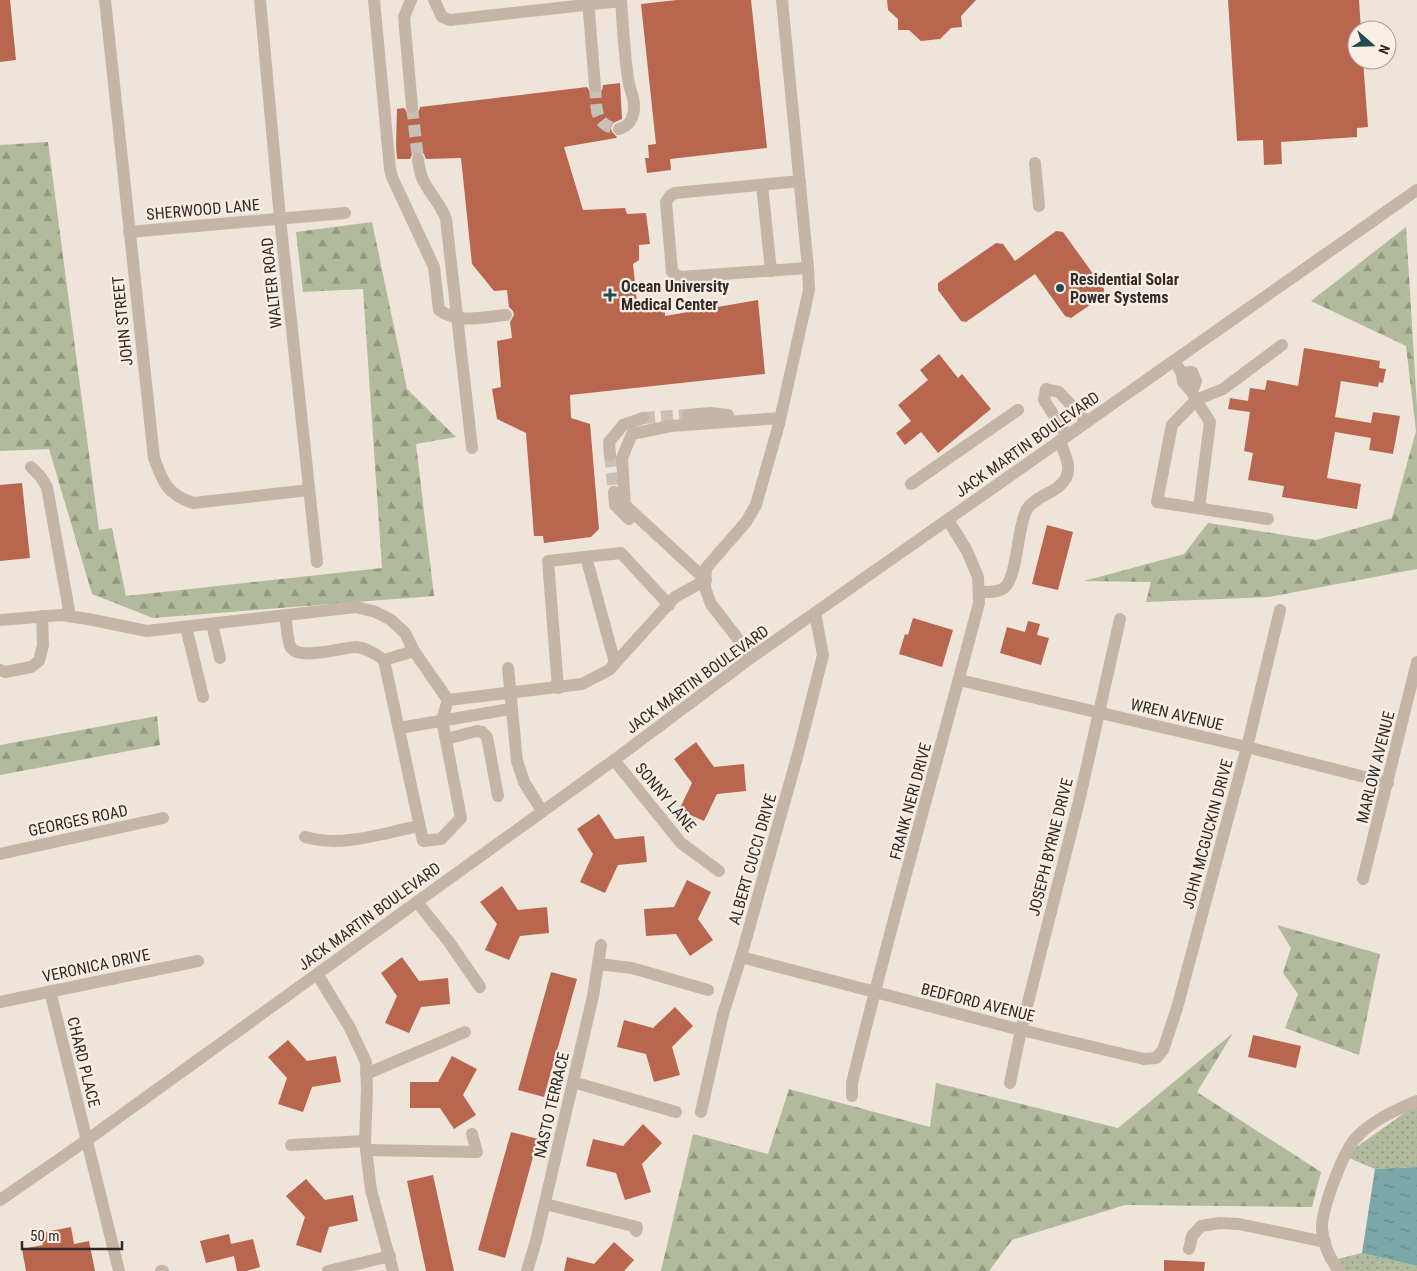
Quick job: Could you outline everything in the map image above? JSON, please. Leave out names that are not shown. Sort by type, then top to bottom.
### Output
[{"type":"street","name":"JOHN STREET","points":[[105,0],[154,458],[162,480],[175,495],[193,503],[309,490]]},
{"type":"street","name":"WALTER ROAD","points":[[260,0],[280,218],[317,562]]},
{"type":"street","points":[[374,0],[390,169],[434,266],[439,310],[448,316],[458,319],[506,315]]},
{"type":"street","points":[[411,0],[404,17],[412,108]]},
{"type":"street","points":[[434,0],[442,17],[450,20],[589,2],[621,1],[628,80],[634,100],[634,110],[627,127],[619,129]]},
{"type":"street","points":[[752,657],[711,604],[705,588],[706,568],[746,522],[756,505],[780,418],[809,290],[782,0]]},
{"type":"street","points":[[589,2],[595,86]]},
{"type":"street","points":[[418,159],[421,176],[442,208],[446,220],[472,448]]},
{"type":"street","points":[[1035,163],[1039,206]]},
{"type":"street","points":[[800,181],[675,193],[670,196],[666,202],[672,272],[680,277],[808,268]]},
{"type":"street","points":[[762,185],[771,271]]},
{"type":"street","name":"JACK MARTIN BOULEVARD","points":[[0,1200],[87,1140],[614,760],[752,657],[1417,190]]},
{"type":"street","name":"SHERWOOD LANE","points":[[129,232],[345,213]]},
{"type":"street","points":[[1194,396],[1223,389],[1282,345]]},
{"type":"street","points":[[1174,361],[1182,373],[1192,372],[1196,381],[1194,396],[1172,426],[1157,502],[1268,518]]},
{"type":"street","points":[[979,592],[997,591],[1005,587],[1011,574],[1023,521],[1028,509],[1034,502],[1059,486],[1066,478],[1069,466],[1063,438],[1044,400],[1046,389],[1060,392],[1087,422]]},
{"type":"street","points":[[1194,396],[1210,422],[1199,508]]},
{"type":"street","points":[[912,484],[1018,410]]},
{"type":"street","points":[[688,415],[710,413],[729,415],[742,421]]},
{"type":"street","points":[[610,455],[609,442],[623,425],[643,418]]},
{"type":"street","points":[[706,580],[625,505],[622,458],[632,434],[671,426],[780,418]]},
{"type":"street","points":[[31,467],[47,487],[70,616]]},
{"type":"street","points":[[614,492],[615,505],[628,518],[641,519]]},
{"type":"street","name":"FRANK NERI DRIVE","points":[[852,1096],[852,1083],[874,992],[979,603],[978,577],[967,551],[948,520]]},
{"type":"street","points":[[558,688],[548,561],[621,553],[669,604]]},
{"type":"street","points":[[586,557],[615,663]]},
{"type":"street","points":[[448,700],[582,684],[609,670],[676,597],[706,580]]},
{"type":"street","points":[[0,620],[42,616],[70,616],[147,631],[356,608],[376,612],[391,620],[405,633],[414,651],[448,700]]},
{"type":"street","name":"JOHN MCGUCKIN DRIVE","points":[[1177,1008],[1247,747],[1280,610]]},
{"type":"street","name":"ALBERT CUCCI DRIVE","points":[[701,1112],[723,1014],[741,957],[824,655],[815,613]]},
{"type":"street","points":[[0,670],[5,672],[31,666],[38,661],[43,644],[42,616]]},
{"type":"street","points":[[285,616],[291,647],[296,652],[305,654],[357,647],[372,651],[384,660],[423,841],[441,839],[461,818],[442,720],[448,700]]},
{"type":"street","name":"JOSEPH BYRNE DRIVE","points":[[1010,1083],[1020,1030],[1080,797],[1120,618]]},
{"type":"street","points":[[212,624],[220,658]]},
{"type":"street","points":[[186,627],[203,697]]},
{"type":"street","points":[[384,660],[414,651]]},
{"type":"street","name":"MARLOW AVENUE","points":[[1363,879],[1417,662]]},
{"type":"street","points":[[508,668],[509,694],[517,761],[524,782],[542,811]]},
{"type":"street","name":"WREN AVENUE","points":[[959,680],[1247,747],[1388,783]]},
{"type":"street","points":[[399,728],[511,709]]},
{"type":"street","points":[[446,739],[477,731],[482,732],[487,737],[498,796]]},
{"type":"street","name":"SONNY LANE","points":[[614,760],[681,843],[719,871]]},
{"type":"street","name":"GEORGES ROAD","points":[[0,854],[163,818]]},
{"type":"street","points":[[305,837],[319,842],[345,841],[419,826]]},
{"type":"street","points":[[417,902],[449,942],[480,987]]},
{"type":"street","name":"NASTO TERRACE","points":[[528,1271],[593,996],[601,945]]},
{"type":"street","name":"BEDFORD AVENUE","points":[[741,957],[1020,1030],[1144,1059],[1156,1058],[1163,1050],[1177,1008]]},
{"type":"street","name":"VERONICA DRIVE","points":[[0,1002],[198,961]]},
{"type":"street","points":[[598,964],[632,968],[708,990]]},
{"type":"street","points":[[317,974],[349,1026],[366,1062],[365,1146],[371,1190],[393,1271]]},
{"type":"street","name":"CHARD PLACE","points":[[50,991],[119,1271]]},
{"type":"street","points":[[366,1074],[465,1032]]},
{"type":"street","points":[[573,1082],[676,1112]]},
{"type":"street","points":[[1339,1271],[1325,1242],[1322,1228],[1325,1208],[1338,1170],[1354,1140],[1380,1117],[1417,1102]]},
{"type":"street","points":[[291,1145],[365,1146],[477,1152],[472,1134]]},
{"type":"street","points":[[545,1204],[637,1227],[636,1231]]},
{"type":"street","points":[[1189,1249],[1192,1236],[1201,1226],[1220,1223],[1239,1224],[1325,1242]]},
{"type":"street","points":[[328,1271],[390,1256]]},
{"type":"green space","points":[[48,142],[99,530],[112,528],[126,596],[382,568],[363,289],[303,292],[296,232],[372,222],[407,389],[456,437],[416,444],[434,596],[153,618],[92,594],[49,449],[0,451],[0,145]]},
{"type":"green space","points":[[1406,227],[1417,407],[1417,569],[1269,597],[1146,602],[1151,582],[1084,581],[1184,554],[1208,523],[1316,540],[1392,518],[1416,431],[1406,346],[1311,301]]},
{"type":"green space","points":[[157,716],[160,745],[0,775],[0,745]]},
{"type":"green space","points":[[1277,925],[1380,954],[1359,1055],[1285,1028],[1298,994],[1283,973],[1291,948]]},
{"type":"green space","points":[[1233,1033],[1197,1092],[1321,1172],[1312,1207],[1125,1205],[1012,1240],[989,1271],[661,1271],[693,1134],[768,1154],[789,1089],[930,1127],[936,1083],[1118,1128]]},
{"type":"green space","points":[[1417,1104],[1417,1167],[1375,1169],[1344,1156]]},
{"type":"green space","points":[[1362,1253],[1417,1266],[1417,1271],[1337,1271],[1329,1261]]},
{"type":"water","points":[[1417,1167],[1417,1266],[1362,1253],[1375,1169]]},
{"type":"building","points":[[0,0],[10,0],[16,60],[0,62]]},
{"type":"building","points":[[677,0],[751,0],[767,148],[670,159],[671,170],[647,173],[645,158],[649,158],[648,145],[656,144],[641,4]]},
{"type":"building","points":[[887,0],[976,0],[961,16],[962,27],[951,28],[940,39],[921,41],[909,30],[898,30],[898,19],[888,10]]},
{"type":"building","points":[[1228,0],[1359,0],[1360,20],[1347,20],[1347,70],[1364,70],[1368,127],[1357,128],[1357,137],[1281,142],[1282,164],[1264,165],[1263,140],[1237,141]]},
{"type":"building","name":"Ocean University Medical Center","points":[[620,83],[622,119],[613,123],[611,128],[617,137],[564,147],[583,210],[625,208],[627,214],[646,213],[650,244],[639,245],[639,260],[633,264],[637,303],[664,300],[665,316],[758,300],[765,374],[570,395],[571,418],[590,424],[599,529],[591,537],[544,543],[543,536],[534,536],[526,433],[497,419],[492,389],[501,387],[497,341],[512,338],[510,322],[514,315],[509,307],[507,290],[494,291],[472,264],[461,158],[426,159],[424,154],[417,151],[413,153],[410,159],[397,159],[397,109],[404,108],[408,114],[413,115],[419,111],[420,107],[587,87],[591,93],[596,94],[602,90],[603,85]]},
{"type":"building","points":[[1056,231],[1063,232],[1104,289],[1103,296],[1071,318],[1065,316],[1035,274],[966,322],[961,321],[938,290],[938,283],[996,243],[1003,244],[1015,261]]},
{"type":"building","points":[[1304,348],[1380,361],[1379,368],[1386,369],[1383,383],[1379,382],[1378,387],[1341,381],[1335,417],[1371,423],[1373,412],[1400,416],[1393,454],[1369,450],[1371,438],[1335,432],[1327,478],[1361,484],[1357,509],[1282,497],[1284,486],[1248,480],[1253,453],[1244,451],[1250,412],[1228,409],[1230,398],[1248,401],[1250,388],[1265,390],[1267,380],[1298,386]]},
{"type":"building","points":[[939,354],[958,378],[962,374],[991,409],[938,453],[921,432],[905,445],[896,433],[911,421],[898,405],[928,380],[920,370]]},
{"type":"building","points":[[22,483],[30,558],[0,561],[0,485]]},
{"type":"building","points":[[1047,525],[1073,532],[1058,590],[1032,584]]},
{"type":"building","points":[[913,618],[953,630],[942,667],[899,654],[905,634],[908,635]]},
{"type":"building","points":[[1028,621],[1040,624],[1037,635],[1049,638],[1041,665],[1000,653],[1007,627],[1025,632]]},
{"type":"building","points":[[696,742],[714,767],[744,764],[746,791],[717,794],[704,821],[679,810],[692,783],[674,759]]},
{"type":"building","points":[[599,814],[615,839],[644,836],[647,862],[618,865],[605,893],[580,882],[593,854],[577,829]]},
{"type":"building","points":[[687,880],[711,892],[698,919],[713,940],[690,956],[676,934],[646,936],[644,909],[674,907]]},
{"type":"building","points":[[502,886],[518,910],[547,907],[549,933],[520,936],[509,960],[485,950],[497,924],[480,902]]},
{"type":"building","points":[[402,957],[419,981],[448,978],[450,1004],[421,1007],[409,1033],[385,1023],[397,996],[381,973]]},
{"type":"building","points":[[551,972],[577,979],[544,1097],[518,1090]]},
{"type":"building","points":[[675,1007],[693,1026],[672,1047],[680,1075],[654,1082],[646,1054],[617,1047],[624,1020],[653,1028]]},
{"type":"building","points":[[1253,1035],[1301,1046],[1296,1068],[1248,1057]]},
{"type":"building","points":[[288,1040],[307,1061],[336,1056],[341,1082],[312,1087],[303,1112],[278,1104],[287,1078],[268,1057]]},
{"type":"building","points":[[452,1056],[477,1069],[463,1095],[476,1115],[454,1129],[440,1108],[410,1108],[410,1082],[438,1082]]},
{"type":"building","points":[[643,1124],[662,1143],[642,1164],[651,1192],[625,1200],[616,1173],[586,1166],[593,1139],[623,1146]]},
{"type":"building","points":[[511,1132],[538,1139],[505,1258],[478,1250]]},
{"type":"building","points":[[433,1175],[454,1271],[426,1271],[407,1181]]},
{"type":"building","points":[[306,1179],[325,1200],[353,1195],[358,1221],[329,1227],[321,1253],[296,1245],[305,1217],[286,1196]]},
{"type":"building","points":[[71,1227],[74,1244],[89,1241],[95,1271],[26,1271],[22,1249],[43,1245],[40,1233]]},
{"type":"building","points":[[229,1234],[231,1244],[253,1239],[260,1267],[246,1271],[237,1271],[234,1256],[206,1263],[200,1241]]},
{"type":"building","points":[[614,1242],[634,1260],[624,1271],[564,1271],[567,1257],[594,1264]]},
{"type":"building","points":[[1164,1260],[1205,1262],[1204,1271],[1164,1271]]},
{"type":"tunnel","points":[[595,86],[598,115],[605,124],[619,129]]},
{"type":"tunnel","points":[[412,107],[418,159]]},
{"type":"tunnel","points":[[643,418],[688,415]]},
{"type":"tunnel","points":[[610,455],[614,492]]},
{"type":"place","name":"Residential Solar Power Systems","points":[[1060,288]]},
{"type":"place","name":"Ocean University Medical Center","points":[[610,295]]}]
